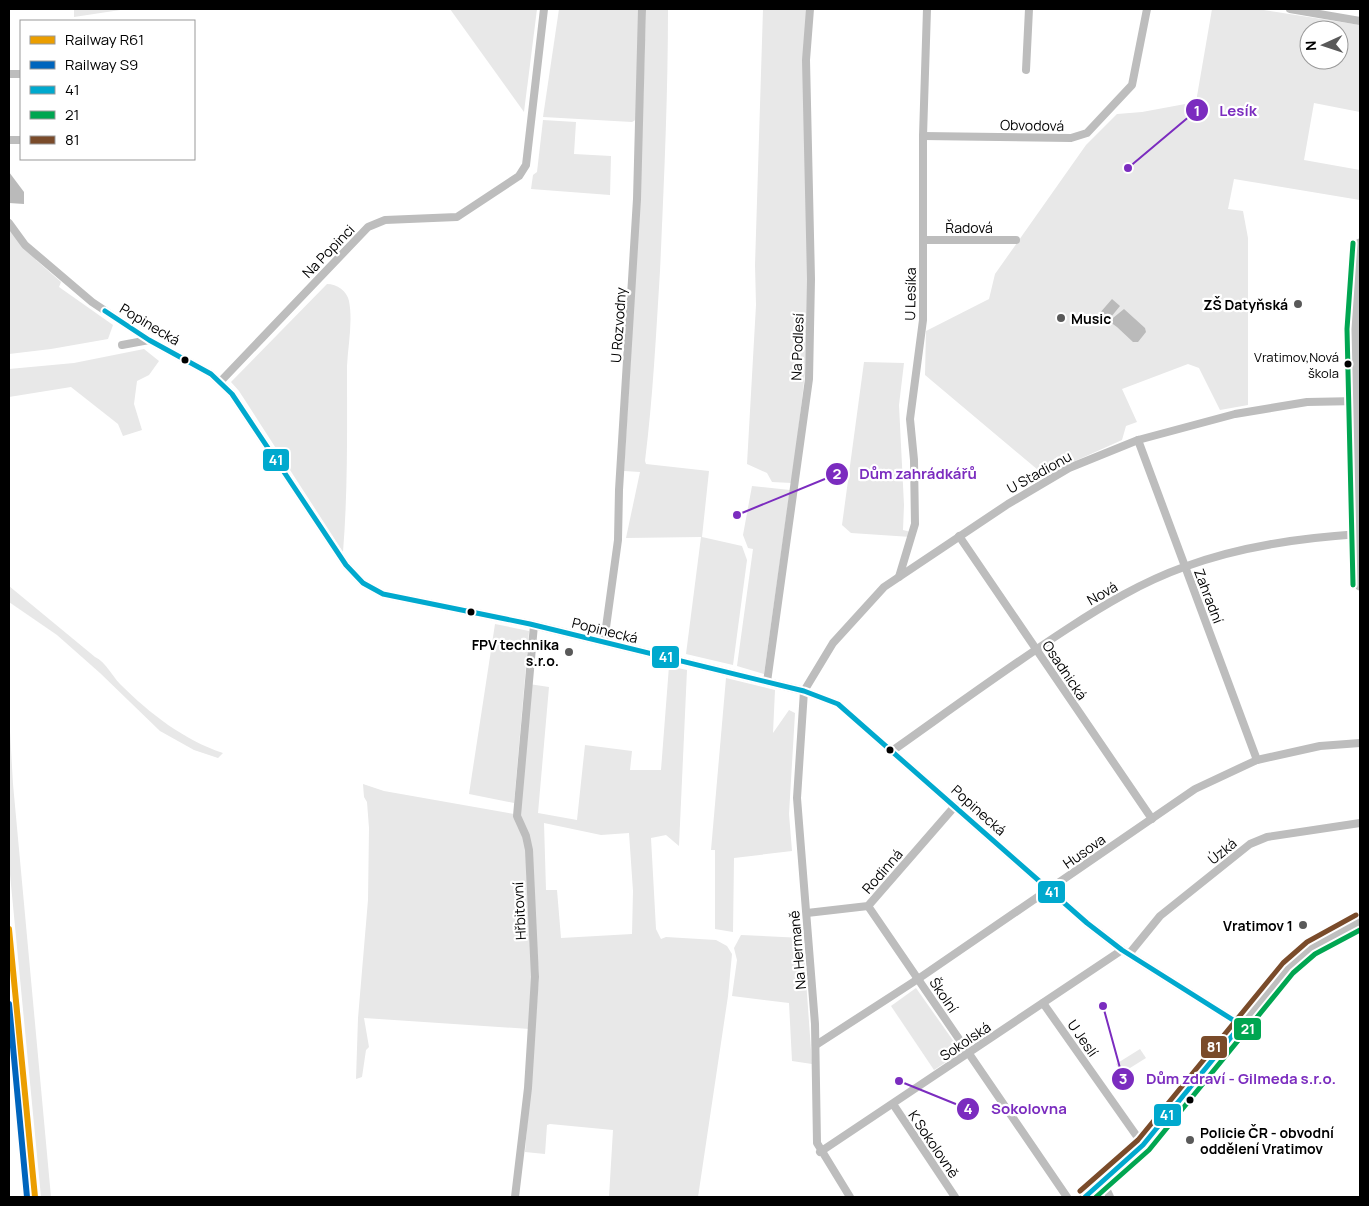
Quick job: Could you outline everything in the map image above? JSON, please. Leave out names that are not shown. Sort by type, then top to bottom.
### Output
[{"type":"main road","points":[[1360,244],[1354,314],[1358,401],[1360,585]]},
{"type":"main road","points":[[1085,1197],[1143,1145],[1288,968],[1311,948],[1360,922]]},
{"type":"street","name":"Na Popinci","points":[[220,382],[368,227],[385,220],[456,216],[519,176],[526,165],[544,9]]},
{"type":"street","name":"U Rozvodny","points":[[604,642],[618,540],[619,490],[637,199],[642,9]]},
{"type":"street","name":"Na Podlesí","points":[[767,682],[809,379],[811,279],[806,60],[810,9]]},
{"type":"street","name":"U Lesíka","points":[[899,577],[915,524],[910,419],[923,320],[923,136],[928,9]]},
{"type":"street","points":[[1026,70],[1029,9]]},
{"type":"street","name":"Obvodová","points":[[923,136],[1071,138],[1087,133],[1132,85],[1147,9]]},
{"type":"street","points":[[1290,9],[1360,21]]},
{"type":"street","name":"Popinecká","points":[[9,223],[25,244],[92,302],[149,340],[211,374],[232,394],[346,565],[363,583],[383,594],[534,625],[804,691],[838,704],[1087,923],[1126,952],[1241,1025]]},
{"type":"street","name":"Řadová","points":[[923,240],[1016,240]]},
{"type":"street","points":[[122,345],[149,340]]},
{"type":"street","name":"U Stadionu","points":[[804,691],[833,643],[884,587],[958,536],[1069,468],[1138,440],[1235,414],[1308,402],[1358,401]]},
{"type":"street","name":"Zahradní","points":[[1138,440],[1257,760]]},
{"type":"street","name":"Nová","points":[[892,751],[1036,649],[1110,602],[1140,586],[1184,566],[1253,547],[1313,538],[1359,534]]},
{"type":"street","name":"Osadnická","points":[[958,536],[1152,819]]},
{"type":"street","name":"Hřbitovní","points":[[515,1197],[528,1088],[535,977],[529,850],[526,836],[517,816],[534,625]]},
{"type":"street","name":"Na Hermaně","points":[[804,691],[797,798],[816,1045],[817,1143],[820,1152],[850,1197]]},
{"type":"street","name":"Husova","points":[[816,1045],[918,980],[1195,789],[1257,760],[1320,746],[1360,743]]},
{"type":"street","name":"Rodinná","points":[[807,913],[868,906],[956,806]]},
{"type":"street","name":"Úzká","points":[[1126,952],[1160,916],[1250,844],[1274,836],[1360,823]]},
{"type":"street","name":"Školní","points":[[868,906],[1067,1197]]},
{"type":"street","name":"Sokolská","points":[[820,1152],[1043,1003],[1126,952]]},
{"type":"street","name":"U Jeslí","points":[[1043,1003],[1136,1135]]},
{"type":"street","name":"K Sokolovně","points":[[893,1104],[955,1197]]},
{"type":"street","points":[[1103,1182],[1110,1197]]},
{"type":"shaded area","points":[[74,9],[127,9],[74,17]]},
{"type":"shaded area","points":[[450,9],[537,9],[524,112]]},
{"type":"shaded area","points":[[559,9],[639,9],[637,119],[632,122],[543,117]]},
{"type":"shaded area","points":[[646,9],[668,9],[667,107],[660,271],[645,461],[646,464],[709,471],[702,537],[742,546],[747,560],[733,665],[686,654],[701,537],[626,538],[640,472],[624,471],[640,198]]},
{"type":"shaded area","points":[[763,9],[808,9],[807,316],[805,374],[792,483],[772,482],[767,473],[747,464],[756,305],[755,265]]},
{"type":"shaded area","points":[[1212,9],[1257,9],[1328,20],[1299,20],[1299,70],[1349,70],[1349,23],[1360,25],[1360,112],[1314,103],[1304,160],[1360,170],[1360,200],[1234,179],[1228,209],[1243,211],[1248,238],[1248,405],[1220,410],[1199,368],[1188,364],[1122,389],[1137,422],[1126,426],[1122,440],[1044,475],[925,375],[926,331],[989,299],[995,274],[1086,145],[1117,114],[1142,112],[1196,102]]},
{"type":"shaded area","points":[[543,120],[576,122],[574,154],[611,156],[610,195],[531,189],[533,175],[537,172]]},
{"type":"shaded area","points":[[9,172],[24,192],[24,204],[9,203]]},
{"type":"shaded area","points":[[9,223],[37,254],[36,260],[61,282],[59,287],[113,325],[108,339],[9,354]]},
{"type":"shaded area","points":[[327,284],[334,285],[344,291],[348,297],[350,309],[343,552],[239,391],[231,382]]},
{"type":"shaded area","points":[[1112,299],[1120,306],[1111,317],[1113,318],[1124,309],[1145,328],[1146,332],[1138,342],[1133,342],[1099,314]]},
{"type":"shaded area","points":[[144,349],[159,361],[149,375],[137,381],[134,404],[142,430],[123,436],[118,424],[71,387],[9,397],[9,369],[74,363]]},
{"type":"shaded area","points":[[864,362],[904,363],[899,405],[904,505],[903,530],[911,532],[911,537],[851,533],[842,525]]},
{"type":"shaded area","points":[[752,486],[790,490],[764,674],[737,666],[753,549],[748,548],[743,535]]},
{"type":"shaded area","points":[[9,586],[99,659],[120,684],[155,716],[195,741],[223,753],[218,758],[194,750],[160,731],[100,673],[57,635],[9,602]]},
{"type":"shaded area","points":[[495,624],[529,631],[514,803],[469,794]]},
{"type":"shaded area","points":[[669,666],[687,670],[679,846],[666,835],[651,838],[656,929],[661,939],[666,937],[716,940],[727,946],[732,954],[728,996],[698,1197],[609,1197],[613,1130],[550,1124],[547,1125],[545,1154],[525,1152],[539,977],[532,880],[527,880],[533,978],[530,1029],[364,1018],[369,1047],[366,1050],[362,1077],[356,1079],[358,1018],[368,900],[369,828],[367,802],[364,797],[363,784],[384,791],[514,814],[529,684],[549,687],[538,813],[577,820],[585,745],[632,751],[630,770],[661,770]],"holes":[[[544,823],[601,835],[629,833],[633,891],[632,934],[561,938],[557,890],[546,890]]]},
{"type":"shaded area","points":[[726,678],[775,690],[773,733],[789,710],[795,713],[789,814],[792,851],[734,858],[733,932],[715,929],[715,850],[711,850]]},
{"type":"shaded area","points":[[9,714],[13,784],[51,1197],[41,1197],[9,864]]},
{"type":"shaded area","points":[[741,935],[803,938],[812,1064],[792,1061],[789,1003],[732,996],[737,960],[734,948]]},
{"type":"shaded area","points":[[916,988],[959,1049],[957,1055],[934,1070],[891,1006]]},
{"type":"shaded area","points":[[1140,1049],[1146,1058],[1122,1073],[1116,1064]]},
{"type":"rail line","name":"R61","points":[[9,929],[35,1197]]},
{"type":"rail line","name":"S9","points":[[9,1004],[27,1197]]},
{"type":"transit line","name":"21","points":[[1353,243],[1347,329],[1353,585]]},
{"type":"transit line","name":"41","points":[[105,311],[149,340],[211,374],[232,394],[346,565],[363,583],[383,594],[530,624],[804,691],[838,704],[1087,923],[1122,950],[1241,1025]]},
{"type":"transit line","name":"81","points":[[1080,1191],[1138,1140],[1283,963],[1307,942],[1356,915]]},
{"type":"transit line","name":"21","points":[[1096,1197],[1149,1150],[1293,973],[1315,954],[1360,930]]},
{"type":"transit line","name":"41","points":[[1085,1197],[1143,1145],[1241,1025]]},
{"type":"place","name":"Lesík","points":[[1128,168]]},
{"type":"place","name":"ZŠ Datyňská","points":[[1298,304]]},
{"type":"place","name":"Music","points":[[1061,318]]},
{"type":"place","name":"Vratimov,Nová škola","points":[[1348,364]]},
{"type":"place","name":"Dům zahrádkářů","points":[[737,515]]},
{"type":"place","name":"FPV technika s.r.o.","points":[[569,652]]},
{"type":"place","name":"Vratimov 1","points":[[1303,925]]},
{"type":"place","name":"Dům zdraví - Gilmeda s.r.o.","points":[[1103,1006]]},
{"type":"place","name":"Sokolovna","points":[[899,1081]]},
{"type":"place","name":"Policie ČR - obvodní oddělení Vratimov","points":[[1190,1140]]}]
